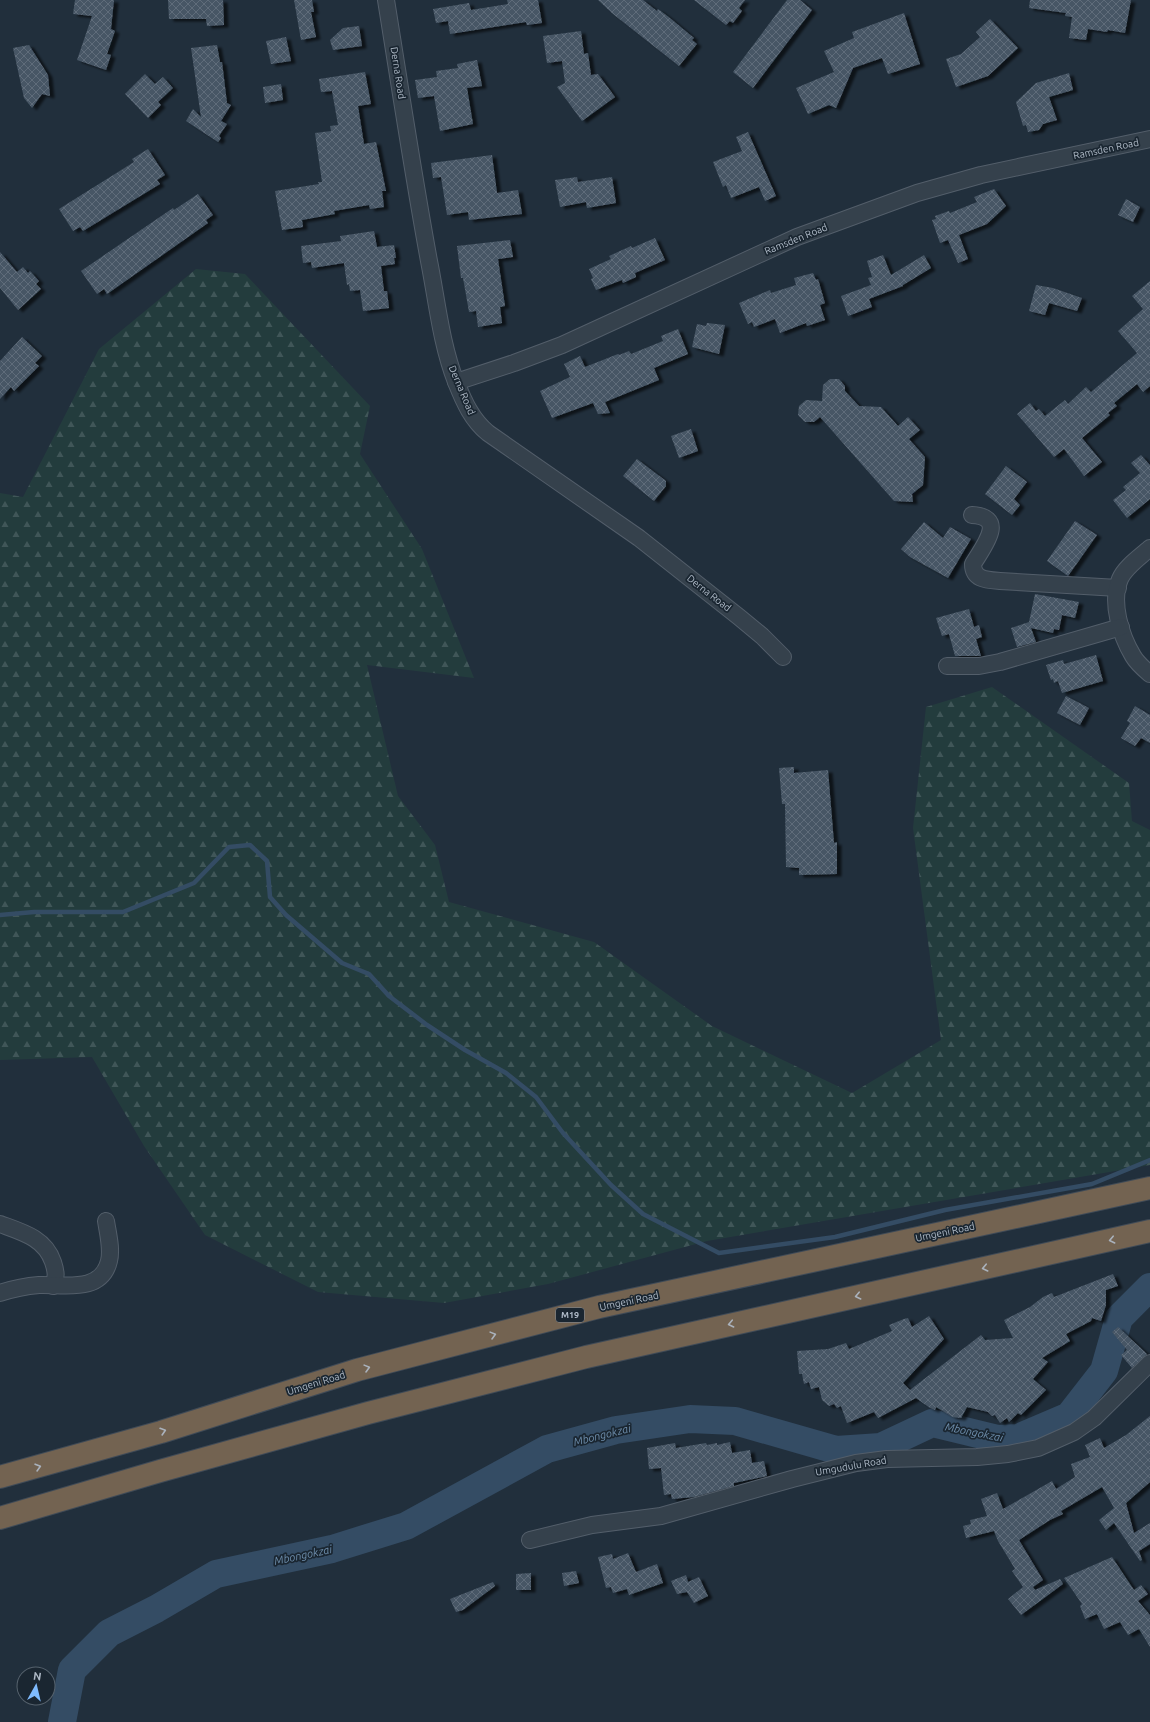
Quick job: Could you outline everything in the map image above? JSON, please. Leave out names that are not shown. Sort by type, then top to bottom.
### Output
[{"type":"highway","name":"Umgeni Road","points":[[0,1477],[161,1432],[357,1370],[599,1307],[1150,1188]]},
{"type":"highway","points":[[0,1518],[160,1471],[368,1413],[586,1357],[1150,1231]]},
{"type":"street","name":"Derna Road","points":[[386,0],[416,188],[446,349],[456,382],[470,413],[483,430],[639,538],[740,617],[783,657]]},
{"type":"street","name":"Ramsden Road","points":[[456,382],[562,345],[796,238],[917,193],[981,175],[1150,139]]},
{"type":"street","points":[[972,515],[986,518],[991,526],[991,533],[973,564],[973,569],[978,577],[1000,581],[1118,588]]},
{"type":"street","points":[[1150,548],[1134,562],[1120,578],[1116,603],[1121,627],[1133,657],[1150,674]]},
{"type":"street","points":[[947,666],[979,666],[1000,662],[1121,627]]},
{"type":"street","points":[[0,1293],[39,1285],[53,1286],[85,1284],[98,1279],[105,1270],[109,1261],[110,1247],[106,1221]]},
{"type":"street","points":[[0,1224],[32,1236],[44,1245],[52,1258],[56,1271],[53,1286]]},
{"type":"street","name":"Umgudulu Road","points":[[530,1540],[592,1525],[660,1516],[792,1478],[856,1463],[887,1459],[977,1457],[1008,1454],[1038,1448],[1074,1432],[1094,1418],[1150,1363]]},
{"type":"green space","points":[[196,269],[245,274],[370,406],[360,454],[422,549],[474,678],[367,665],[398,796],[435,845],[449,902],[594,942],[712,1026],[852,1093],[941,1040],[913,828],[926,707],[992,687],[1129,783],[1132,821],[1150,830],[1150,1165],[707,1241],[548,1284],[444,1303],[318,1292],[205,1235],[144,1146],[92,1057],[0,1060],[0,493],[23,497],[99,349]]},
{"type":"building","points":[[75,0],[114,0],[111,29],[115,31],[107,54],[111,55],[106,70],[77,60],[92,16],[73,14]]},
{"type":"building","points":[[168,0],[223,0],[224,25],[207,26],[206,19],[169,19]]},
{"type":"building","points":[[294,0],[312,0],[314,12],[311,12],[316,37],[301,40]]},
{"type":"building","points":[[507,0],[538,0],[542,23],[527,25],[526,22],[450,34],[448,21],[436,23],[433,9],[469,3],[471,10],[508,4]]},
{"type":"building","points":[[598,0],[643,0],[657,11],[658,9],[670,18],[694,38],[692,40],[697,44],[679,66],[613,14]]},
{"type":"building","points":[[694,0],[745,0],[739,8],[742,11],[733,23],[730,21],[726,25]]},
{"type":"building","points":[[787,0],[800,0],[812,10],[753,88],[733,72]]},
{"type":"building","points":[[1030,0],[1131,0],[1125,33],[1088,29],[1086,40],[1069,38],[1072,17],[1065,16],[1066,13],[1029,8]]},
{"type":"building","points":[[904,13],[920,64],[888,74],[882,58],[853,68],[836,108],[829,105],[808,114],[796,88],[834,72],[824,51],[854,38],[852,32]]},
{"type":"building","points":[[990,19],[1018,48],[988,76],[956,87],[946,59],[961,54],[980,37],[976,32]]},
{"type":"building","points":[[359,26],[362,46],[333,50],[330,40],[343,28]]},
{"type":"building","points":[[581,31],[584,54],[588,53],[591,75],[598,74],[615,97],[582,121],[557,87],[565,83],[562,61],[547,63],[543,36]]},
{"type":"building","points":[[286,37],[291,61],[271,64],[266,41]]},
{"type":"building","points":[[29,45],[48,75],[50,96],[42,94],[32,108],[24,98],[13,48]]},
{"type":"building","points":[[217,45],[220,62],[222,62],[227,103],[231,105],[221,121],[227,124],[219,136],[221,138],[218,142],[186,121],[193,109],[201,117],[191,48]]},
{"type":"building","points":[[477,60],[482,86],[467,88],[473,124],[440,131],[434,96],[418,98],[415,80],[437,77],[436,71],[458,68],[457,64]]},
{"type":"building","points":[[365,72],[371,104],[358,106],[364,144],[376,142],[386,191],[382,191],[384,207],[370,209],[369,205],[334,211],[335,214],[302,220],[303,227],[282,230],[275,191],[319,184],[318,182],[322,182],[315,133],[331,131],[330,126],[338,125],[332,91],[321,92],[319,79]]},
{"type":"building","points":[[1069,73],[1073,90],[1049,97],[1057,120],[1043,124],[1039,130],[1028,132],[1026,125],[1023,126],[1016,102],[1036,83]]},
{"type":"building","points":[[145,74],[155,84],[163,77],[173,88],[158,102],[161,105],[148,118],[125,94]]},
{"type":"building","points":[[281,84],[283,100],[265,103],[263,87]]},
{"type":"building","points":[[748,132],[776,196],[765,201],[759,187],[731,198],[726,185],[723,187],[713,162],[742,151],[736,137]]},
{"type":"building","points":[[148,149],[165,175],[157,180],[160,184],[83,231],[80,227],[73,231],[59,209],[134,162],[132,159]]},
{"type":"building","points":[[492,155],[497,193],[518,190],[522,214],[469,220],[468,212],[447,215],[441,177],[433,178],[431,163]]},
{"type":"building","points":[[577,177],[578,182],[612,177],[616,203],[587,208],[586,202],[560,207],[555,180]]},
{"type":"building","points":[[994,189],[1006,206],[987,224],[959,235],[968,259],[958,263],[948,240],[940,243],[932,220],[936,219],[935,216],[949,211],[950,213],[977,202],[974,197]]},
{"type":"building","points":[[198,194],[213,215],[206,220],[208,223],[107,294],[104,289],[97,294],[81,271],[173,208],[174,210]]},
{"type":"building","points":[[1126,199],[1140,207],[1133,222],[1118,215]]},
{"type":"building","points":[[374,231],[377,247],[394,245],[396,258],[394,258],[395,264],[381,266],[384,291],[387,291],[389,308],[363,311],[360,290],[350,291],[349,284],[347,285],[344,263],[312,268],[311,262],[303,263],[301,246],[341,241],[340,236]]},
{"type":"building","points":[[655,238],[665,260],[635,273],[636,277],[623,283],[622,280],[596,290],[591,279],[593,278],[589,269],[611,259],[609,256],[631,246],[632,248]]},
{"type":"building","points":[[510,240],[513,257],[498,259],[505,306],[500,307],[502,323],[478,327],[476,311],[469,312],[463,278],[461,278],[457,246]]},
{"type":"building","points":[[0,252],[17,272],[23,267],[28,273],[30,271],[39,281],[36,284],[41,289],[18,310],[0,288]]},
{"type":"building","points":[[883,255],[891,275],[924,255],[931,268],[903,286],[869,299],[872,307],[848,316],[841,296],[871,285],[868,278],[872,277],[867,261]]},
{"type":"building","points":[[813,273],[816,280],[818,279],[825,303],[820,305],[825,320],[807,326],[806,323],[780,333],[775,319],[754,327],[752,322],[748,324],[739,303],[770,290],[771,293],[796,285],[794,278]]},
{"type":"building","points":[[1150,281],[1150,386],[1143,392],[1137,384],[1114,403],[1117,406],[1108,413],[1110,415],[1082,438],[1102,462],[1084,476],[1064,449],[1054,457],[1017,414],[1030,403],[1036,411],[1039,409],[1045,416],[1065,400],[1068,404],[1086,387],[1091,392],[1137,353],[1118,331],[1143,309],[1132,296]]},
{"type":"building","points":[[1036,285],[1053,288],[1082,298],[1077,311],[1049,303],[1045,315],[1029,311]]},
{"type":"building","points":[[707,323],[725,325],[719,354],[692,347],[697,324],[706,326]]},
{"type":"building","points":[[678,329],[688,354],[654,368],[659,380],[605,402],[610,413],[598,414],[593,403],[552,418],[540,391],[570,377],[564,364],[580,356],[585,367],[618,354],[619,355],[629,351],[631,354],[663,341],[661,336]]},
{"type":"building","points":[[22,337],[42,356],[35,363],[39,366],[14,391],[11,387],[0,399],[0,361]]},
{"type":"building","points":[[830,379],[839,379],[845,386],[845,391],[859,406],[881,407],[898,426],[908,417],[920,430],[909,439],[925,457],[923,485],[912,494],[913,502],[894,501],[820,417],[814,422],[805,422],[798,415],[799,406],[806,400],[822,401],[823,385]]},
{"type":"building","points":[[691,429],[698,451],[679,458],[671,436]]},
{"type":"building","points":[[1141,455],[1150,465],[1150,499],[1127,518],[1113,500],[1126,490],[1123,487],[1140,473],[1131,463]]},
{"type":"building","points":[[637,459],[666,481],[666,486],[654,501],[623,476]]},
{"type":"building","points":[[1006,466],[1027,482],[1014,499],[1020,505],[1012,515],[985,494]]},
{"type":"building","points":[[1075,521],[1097,535],[1068,576],[1047,561]]},
{"type":"building","points":[[924,522],[943,538],[950,527],[971,539],[948,578],[910,557],[901,549]]},
{"type":"building","points":[[1035,594],[1079,602],[1075,618],[1062,615],[1059,630],[1054,629],[1053,633],[1031,628],[1036,642],[1017,647],[1011,628],[1029,622]]},
{"type":"building","points":[[969,609],[974,627],[979,625],[982,637],[976,639],[981,656],[955,656],[949,634],[942,636],[936,618]]},
{"type":"building","points":[[1096,655],[1103,681],[1062,693],[1058,681],[1054,683],[1053,679],[1051,680],[1046,665],[1063,660],[1064,664]]},
{"type":"building","points":[[1066,696],[1089,708],[1080,725],[1057,713]]},
{"type":"building","points":[[1135,706],[1150,715],[1150,743],[1141,738],[1135,746],[1121,738],[1130,723],[1127,721]]},
{"type":"building","points":[[794,767],[794,773],[828,770],[834,843],[837,842],[837,874],[799,875],[799,868],[786,867],[785,804],[782,804],[779,768]]},
{"type":"building","points":[[1113,1274],[1118,1286],[1106,1290],[1106,1305],[1101,1321],[1092,1318],[1091,1321],[1066,1334],[1070,1341],[1042,1358],[1048,1362],[1033,1379],[1046,1390],[1021,1415],[1018,1413],[1009,1422],[1007,1418],[1000,1423],[995,1415],[992,1416],[988,1412],[967,1407],[961,1418],[953,1417],[936,1407],[935,1410],[930,1408],[916,1398],[878,1418],[874,1412],[847,1423],[841,1406],[837,1408],[834,1404],[829,1406],[822,1400],[819,1387],[811,1389],[809,1382],[804,1384],[802,1374],[799,1374],[797,1351],[828,1349],[846,1343],[849,1349],[892,1331],[889,1325],[908,1318],[912,1327],[929,1316],[944,1339],[903,1383],[910,1390],[981,1335],[985,1340],[1013,1338],[1004,1320],[1030,1307],[1043,1297],[1052,1293],[1054,1297]]},
{"type":"building","points":[[1118,1327],[1147,1354],[1132,1368],[1121,1355],[1127,1350],[1112,1332]]},
{"type":"building","points":[[1150,1416],[1150,1482],[1126,1503],[1134,1533],[1150,1523],[1150,1544],[1139,1551],[1142,1560],[1140,1561],[1114,1523],[1106,1530],[1099,1520],[1114,1508],[1102,1487],[1061,1511],[1063,1514],[1050,1520],[1019,1540],[1043,1580],[1033,1587],[1035,1590],[1060,1579],[1063,1584],[1021,1615],[1008,1599],[1023,1587],[1012,1571],[1015,1569],[998,1541],[994,1531],[966,1538],[963,1526],[971,1524],[970,1520],[987,1516],[981,1499],[997,1493],[1003,1509],[1052,1481],[1056,1489],[1075,1477],[1071,1464],[1090,1457],[1085,1445],[1100,1438],[1104,1448],[1126,1435]]},
{"type":"building","points":[[730,1442],[732,1453],[750,1450],[752,1463],[764,1461],[767,1476],[734,1483],[734,1486],[694,1497],[672,1499],[671,1494],[664,1495],[661,1468],[649,1469],[647,1448],[675,1443],[676,1448],[706,1443],[707,1445],[717,1443],[717,1445]]},
{"type":"building","points":[[628,1553],[636,1572],[657,1564],[663,1583],[629,1595],[627,1589],[613,1593],[611,1587],[606,1588],[598,1557],[612,1554],[613,1559]]},
{"type":"building","points":[[1112,1557],[1134,1590],[1141,1585],[1148,1594],[1138,1601],[1150,1615],[1150,1647],[1139,1629],[1128,1635],[1120,1622],[1104,1629],[1097,1614],[1085,1619],[1080,1606],[1082,1604],[1064,1578]]},
{"type":"building","points":[[576,1571],[579,1583],[564,1586],[562,1573]]},
{"type":"building","points":[[531,1573],[531,1590],[516,1590],[516,1574]]},
{"type":"building","points":[[686,1575],[688,1582],[699,1577],[708,1596],[694,1603],[687,1592],[677,1594],[671,1581]]},
{"type":"building","points":[[493,1582],[495,1586],[463,1610],[456,1612],[450,1599]]},
{"type":"waterway","points":[[0,915],[34,912],[123,912],[194,883],[229,847],[250,845],[267,861],[270,897],[286,915],[342,963],[369,974],[389,996],[427,1025],[465,1050],[506,1073],[536,1097],[563,1133],[611,1185],[643,1214],[719,1253],[835,1237],[945,1210],[1092,1184],[1150,1160]]},
{"type":"waterway","name":"Mbongokzai","points":[[62,1722],[72,1670],[109,1633],[156,1609],[216,1574],[332,1549],[406,1526],[547,1449],[616,1430],[690,1419],[735,1421],[836,1450],[881,1447],[932,1423],[998,1439],[1018,1438],[1069,1416],[1104,1371],[1119,1318],[1150,1287]]}]
